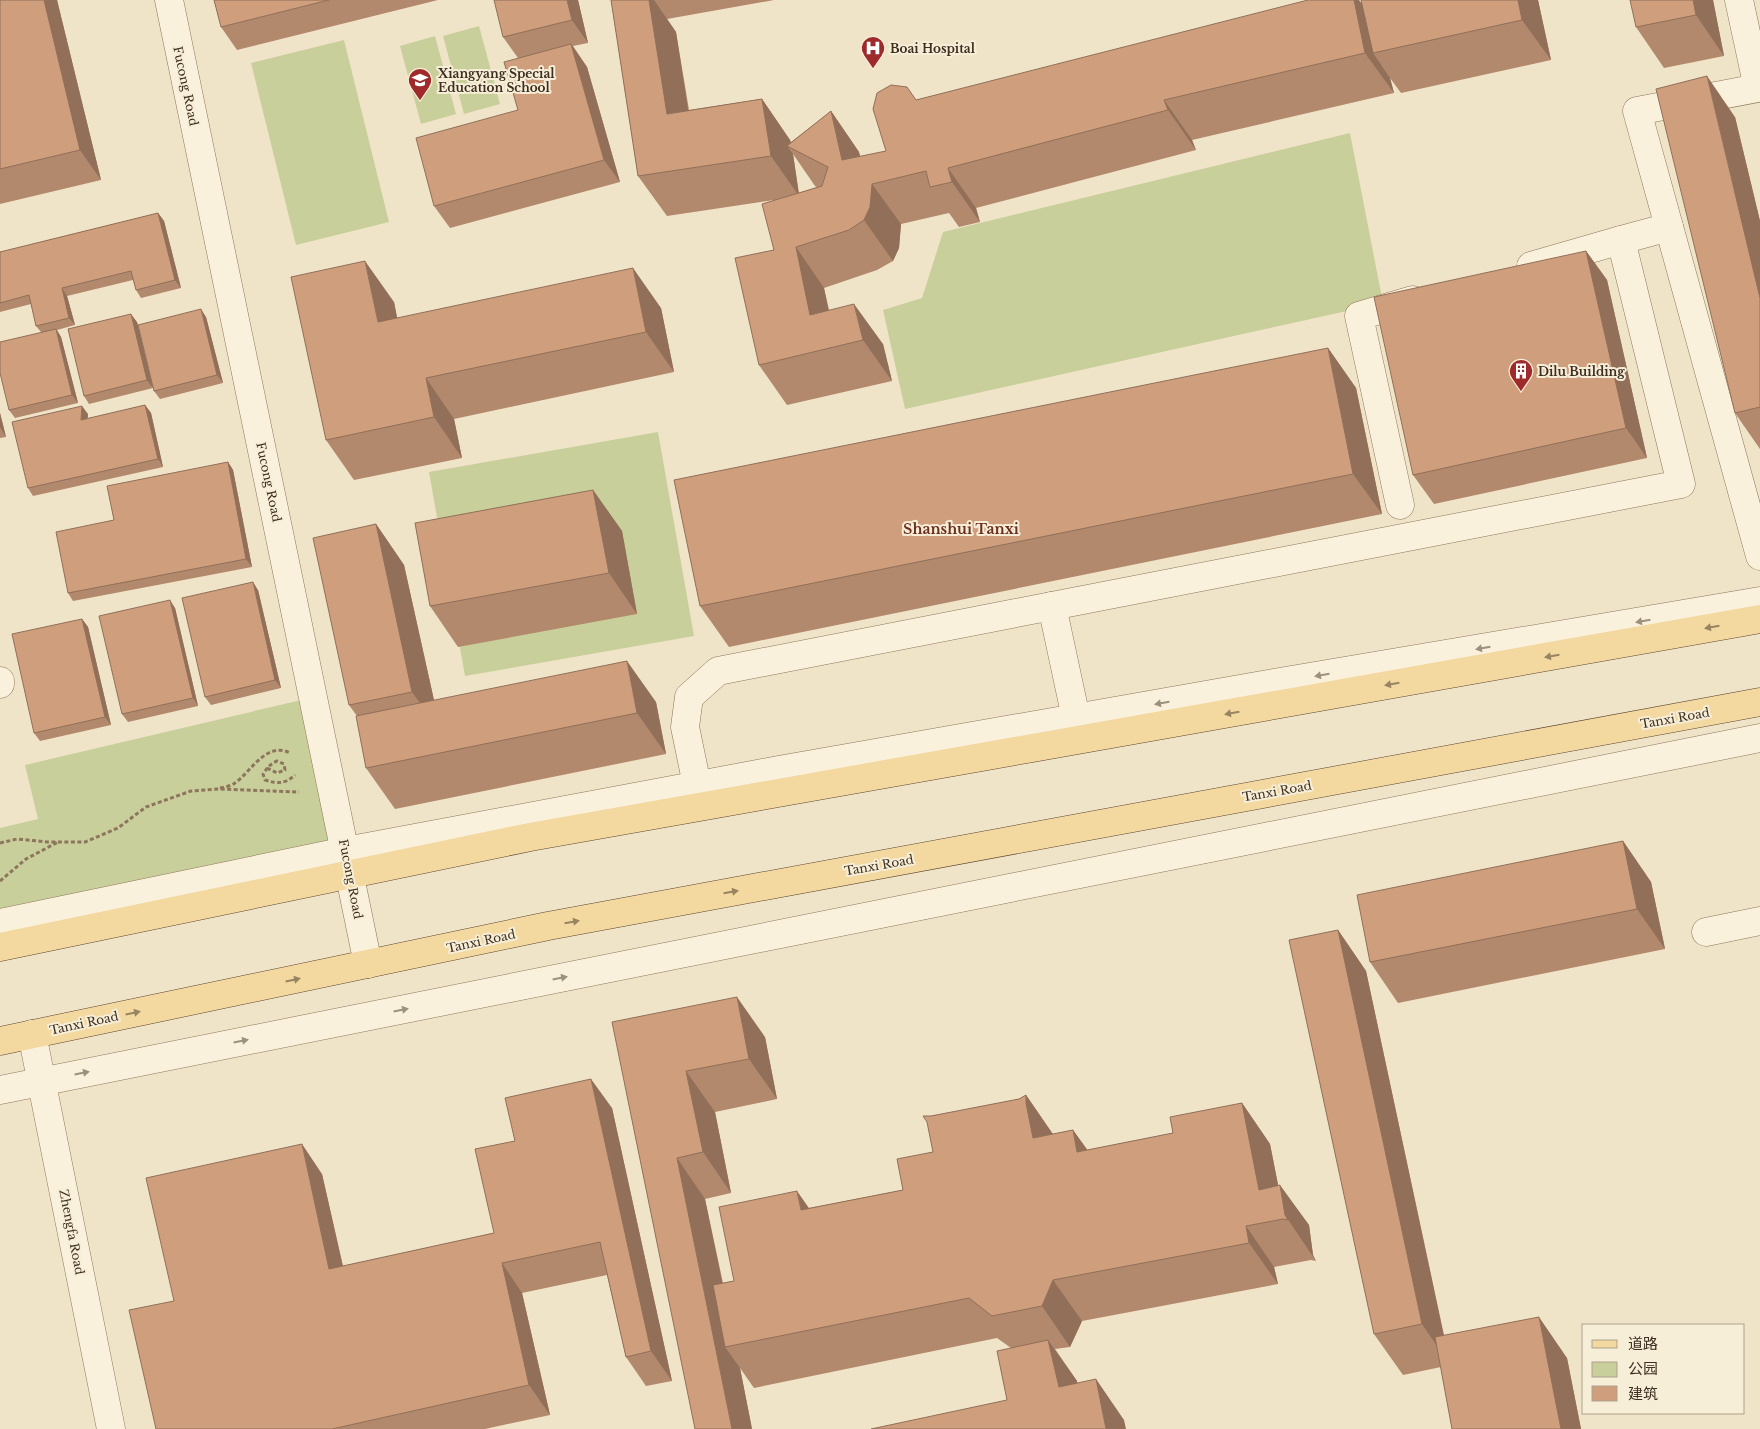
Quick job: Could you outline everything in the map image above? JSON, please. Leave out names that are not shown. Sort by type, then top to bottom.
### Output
[{"type":"main road","points":[[0,947],[348,863],[530,837],[1760,619]]},
{"type":"main road","name":"Tanxi Road","points":[[0,1041],[548,926],[1760,702]]},
{"type":"street","name":"Fucong Road","points":[[168,0],[368,964]]},
{"type":"street","points":[[1740,1],[1759,92],[1637,111],[1760,556]]},
{"type":"street","points":[[1509,272],[1669,227]]},
{"type":"street","points":[[697,785],[685,727],[689,697],[718,671],[1681,484],[1620,240]]},
{"type":"street","points":[[1400,505],[1359,316],[1435,294]]},
{"type":"street","points":[[0,923],[348,863],[697,785],[1760,601]]},
{"type":"street","points":[[1052,606],[1076,718]]},
{"type":"street","points":[[0,1090],[1760,738]]},
{"type":"street","points":[[1706,932],[1760,921]]},
{"type":"street","name":"Zhengfa Road","points":[[32,1034],[111,1429]]},
{"type":"path","points":[[217,789],[234,784],[263,756],[277,750],[288,752],[292,755]]},
{"type":"path","points":[[267,768],[277,773],[285,770],[284,764],[277,761],[267,768],[263,774],[265,780],[274,783],[286,783],[298,773]]},
{"type":"path","points":[[0,843],[17,839],[85,842],[118,828],[146,807],[191,791],[217,789],[334,793]]},
{"type":"path","points":[[0,881],[26,859],[58,842]]},
{"type":"green space","points":[[479,26],[500,104],[464,114],[443,36]]},
{"type":"green space","points":[[435,36],[456,114],[421,124],[400,46]]},
{"type":"green space","points":[[344,40],[389,222],[296,245],[251,63]]},
{"type":"green space","points":[[1350,133],[1383,303],[905,409],[883,310],[922,298],[943,232]]},
{"type":"green space","points":[[658,432],[694,636],[465,676],[429,472]]},
{"type":"green space","points":[[314,697],[346,851],[0,923],[0,828],[38,819],[25,765]]},
{"type":"building","points":[[0,0],[44,0],[80,150],[0,169]]},
{"type":"building","points":[[214,0],[329,0],[221,27]]},
{"type":"building","points":[[494,0],[567,0],[572,20],[503,37]]},
{"type":"building","points":[[611,0],[649,0],[667,114],[762,99],[771,156],[638,176]]},
{"type":"building","points":[[1308,0],[1354,0],[1365,53],[1164,100],[1168,110],[948,168],[952,182],[930,187],[926,171],[872,184],[870,207],[864,220],[849,230],[796,247],[810,315],[854,304],[863,340],[759,365],[735,258],[774,250],[762,204],[822,186],[828,167],[787,146],[831,111],[842,160],[886,151],[873,109],[877,93],[891,85],[907,87],[916,100]]},
{"type":"building","points":[[1361,0],[1518,0],[1522,20],[1373,53]]},
{"type":"building","points":[[1630,0],[1693,0],[1696,15],[1636,27]]},
{"type":"building","points":[[571,44],[604,160],[434,206],[416,138],[518,110],[504,62]]},
{"type":"building","points":[[1707,76],[1760,298],[1760,407],[1735,413],[1656,89]]},
{"type":"building","points":[[158,213],[175,280],[136,290],[131,271],[62,288],[69,318],[36,326],[29,295],[0,303],[0,252]]},
{"type":"building","name":"Dilu Building","points":[[1586,251],[1626,428],[1413,475],[1374,297]]},
{"type":"building","points":[[365,261],[378,322],[633,268],[646,332],[426,378],[434,417],[326,440],[291,277]]},
{"type":"building","points":[[201,309],[217,375],[154,391],[138,325]]},
{"type":"building","points":[[131,314],[147,380],[84,396],[68,329]]},
{"type":"building","points":[[56,329],[72,395],[9,410],[0,373],[0,342]]},
{"type":"building","points":[[1328,348],[1353,474],[700,606],[674,480]]},
{"type":"building","points":[[145,405],[158,459],[28,488],[12,422],[82,406],[81,420]]},
{"type":"building","points":[[228,462],[246,559],[68,593],[56,532],[114,520],[107,486]]},
{"type":"building","points":[[593,490],[609,573],[430,606],[415,523]]},
{"type":"building","points":[[376,524],[412,692],[349,705],[313,538]]},
{"type":"building","points":[[253,582],[275,680],[205,697],[182,598]]},
{"type":"building","points":[[170,600],[193,698],[122,714],[99,616]]},
{"type":"building","points":[[82,619],[105,717],[34,733],[12,634]]},
{"type":"building","points":[[627,661],[637,713],[366,768],[356,716]]},
{"type":"building","points":[[1623,841],[1637,909],[1370,962],[1357,895]]},
{"type":"building","points":[[1338,930],[1422,1324],[1374,1334],[1289,940]]},
{"type":"building","points":[[737,997],[749,1059],[686,1071],[703,1152],[677,1158],[732,1429],[695,1429],[612,1022]]},
{"type":"building","points":[[591,1079],[651,1351],[626,1357],[600,1242],[502,1263],[529,1385],[332,1429],[156,1429],[129,1310],[174,1301],[146,1178],[302,1144],[329,1269],[494,1233],[475,1149],[515,1141],[505,1098]]},
{"type":"building","points":[[1026,1095],[1033,1138],[1073,1130],[1077,1152],[1173,1133],[1170,1117],[1242,1103],[1259,1190],[1280,1185],[1285,1215],[1288,1220],[1283,1219],[1246,1226],[1249,1243],[1053,1280],[1042,1306],[992,1316],[969,1298],[725,1347],[713,1285],[734,1281],[719,1207],[797,1191],[801,1210],[903,1190],[897,1159],[933,1152],[927,1122],[923,1116],[1019,1099]]},
{"type":"building","points":[[1539,1317],[1561,1429],[1452,1429],[1435,1337]]},
{"type":"building","points":[[1048,1340],[1059,1387],[1096,1379],[1106,1429],[871,1429],[1007,1400],[997,1351]]},
{"type":"place","name":"Boai Hospital","points":[[873,69]]},
{"type":"place","name":"Xiangyang Special Education School","points":[[420,101]]},
{"type":"place","name":"Dilu Building","points":[[1521,392]]},
{"type":"district","name":"Shanshui Tanxi","points":[[961,529]]}]
